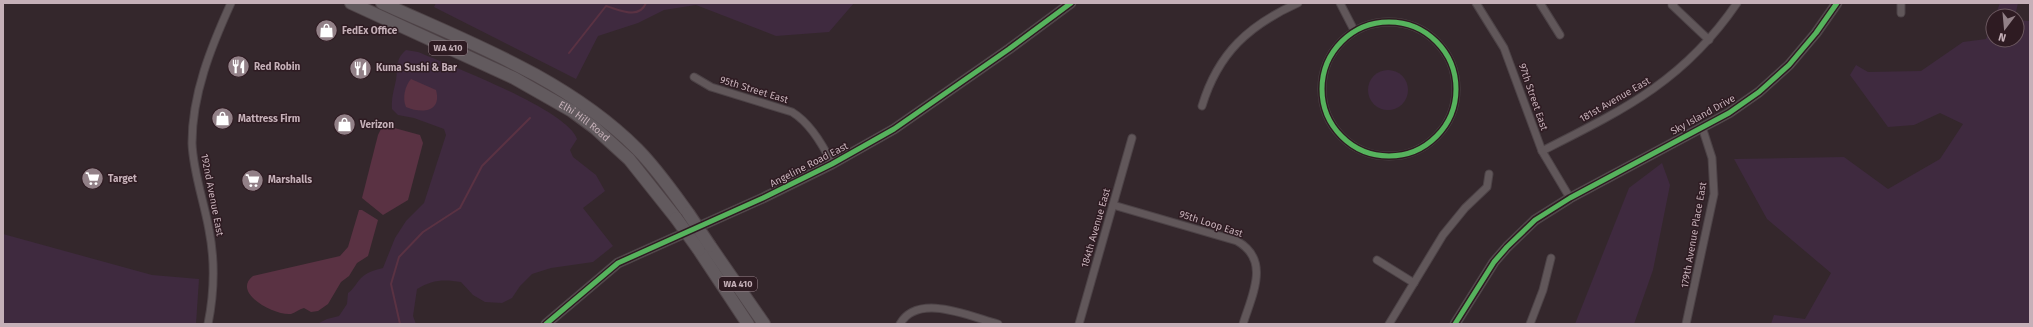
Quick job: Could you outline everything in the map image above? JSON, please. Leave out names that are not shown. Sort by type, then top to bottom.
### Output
[{"type":"highway","name":"Elhi Hill Road","points":[[351,3],[514,78],[572,111],[595,128],[629,159],[676,218],[748,324]]},
{"type":"highway","name":"Elhi Hill Road","points":[[382,3],[533,74],[581,104],[637,148],[664,179],[764,324]]},
{"type":"street","name":"192nd Avenue East","points":[[208,324],[211,309],[212,264],[209,232],[195,170],[192,144],[194,116],[200,83],[219,29],[231,3]]},
{"type":"street","name":"Angeline Road East","points":[[546,324],[618,263],[763,198],[832,164],[894,129],[1009,49],[1070,3]]},
{"type":"street","points":[[1202,106],[1210,82],[1218,67],[1240,39],[1266,19],[1298,3]]},
{"type":"street","points":[[1340,3],[1354,30]]},
{"type":"street","name":"97th Street East","points":[[1476,3],[1504,48],[1542,152],[1570,198]]},
{"type":"street","points":[[1540,3],[1560,35]]},
{"type":"street","name":"181st Avenue East","points":[[1542,152],[1638,100],[1680,69],[1709,40],[1737,3]]},
{"type":"street","name":"Sky Island Drive","points":[[1455,324],[1482,279],[1507,247],[1535,220],[1570,198],[1729,113],[1758,92],[1789,65],[1816,33],[1837,3]]},
{"type":"street","points":[[1900,13],[1901,3]]},
{"type":"street","points":[[1673,4],[1709,40]]},
{"type":"street","points":[[1387,21],[1406,23],[1432,37],[1449,58],[1456,84],[1454,106],[1451,115],[1441,131],[1424,146],[1405,154],[1379,156],[1350,144],[1333,127],[1324,109],[1322,99],[1323,70],[1331,53],[1338,43],[1354,30],[1374,22],[1387,21]]},
{"type":"street","name":"95th Street East","points":[[694,77],[711,87],[792,112],[798,116],[817,138],[832,164]]},
{"type":"street","name":"179th Avenue Place East","points":[[1686,324],[1714,194],[1712,158],[1702,127]]},
{"type":"street","name":"184th Avenue East","points":[[1078,324],[1132,138]]},
{"type":"street","points":[[1389,324],[1414,282],[1454,222],[1487,187],[1489,174]]},
{"type":"street","name":"95th Loop East","points":[[1113,205],[1237,241],[1246,247],[1254,259],[1257,273],[1243,324]]},
{"type":"street","points":[[1530,324],[1551,258]]},
{"type":"street","points":[[1377,260],[1414,282]]},
{"type":"street","points":[[900,324],[916,309],[935,307],[998,324]]},
{"type":"shaded area","points":[[436,3],[854,3],[829,32],[776,36],[696,5],[664,10],[638,23],[598,36],[576,79],[434,7]]},
{"type":"shaded area","points":[[2000,3],[2018,3],[2017,8],[1998,8]]},
{"type":"shaded area","points":[[2025,21],[2030,21],[2030,324],[1771,324],[1774,315],[1805,319],[1831,273],[1767,219],[1734,159],[1844,157],[1888,189],[1940,159],[1963,124],[1940,113],[1914,125],[1888,127],[1850,75],[1856,65],[1868,72],[1921,71],[1963,42],[1985,39],[1985,48],[2025,48]]},
{"type":"shaded area","points":[[406,50],[418,52],[506,90],[531,102],[553,115],[569,127],[577,139],[570,150],[573,157],[596,175],[605,191],[583,208],[613,246],[593,262],[551,268],[532,274],[520,286],[512,298],[502,303],[485,302],[473,295],[461,282],[438,281],[417,289],[413,316],[416,324],[317,324],[327,319],[339,316],[347,304],[348,293],[361,278],[374,270],[383,268],[395,238],[406,221],[424,203],[446,135],[444,129],[414,118],[398,115],[392,109],[392,98],[398,64],[402,53]]},
{"type":"shaded area","points":[[1392,70],[1399,73],[1405,79],[1408,90],[1407,98],[1399,107],[1392,110],[1384,110],[1377,107],[1369,98],[1368,86],[1371,79],[1380,71]]},
{"type":"shaded area","points":[[411,79],[436,90],[436,103],[433,107],[418,110],[406,107],[404,100],[405,92]]},
{"type":"shaded area","points":[[387,126],[420,135],[423,143],[408,200],[383,215],[362,198],[378,135],[382,127]]},
{"type":"shaded area","points":[[1662,163],[1670,185],[1653,270],[1634,324],[1575,324],[1629,188]]},
{"type":"shaded area","points":[[359,210],[362,210],[378,220],[368,256],[357,263],[349,276],[341,282],[328,304],[318,311],[311,312],[304,308],[291,314],[284,314],[266,307],[251,296],[247,289],[248,283],[253,276],[340,256],[348,247]]},
{"type":"shaded area","points":[[3,234],[152,275],[199,279],[196,324],[3,324]]},
{"type":"waterway","points":[[569,53],[606,6],[623,11],[634,12],[639,11],[646,3]]},
{"type":"waterway","points":[[400,324],[391,284],[399,257],[423,232],[460,208],[482,166],[530,118]]},
{"type":"cycle path","points":[[546,324],[618,263],[763,198],[832,164],[894,129],[1009,49],[1071,3]]},
{"type":"cycle path","points":[[1455,324],[1494,262],[1535,220],[1570,198],[1729,113],[1759,92],[1789,65],[1816,33],[1837,3]]},
{"type":"cycle path","points":[[1396,22],[1409,24],[1421,29],[1437,41],[1449,57],[1454,69],[1456,89],[1454,109],[1449,121],[1437,137],[1421,149],[1409,154],[1382,156],[1369,154],[1357,149],[1341,137],[1329,121],[1324,109],[1322,82],[1324,69],[1329,57],[1341,41],[1357,29],[1369,24],[1396,22]]},
{"type":"place","name":"FedEx Office","points":[[327,31]]},
{"type":"place","name":"Red Robin","points":[[238,67]]},
{"type":"place","name":"Kuma Sushi & Bar","points":[[361,68]]},
{"type":"place","name":"Mattress Firm","points":[[222,119]]},
{"type":"place","name":"Verizon","points":[[345,125]]},
{"type":"place","name":"Target","points":[[93,179]]},
{"type":"place","name":"Marshalls","points":[[253,180]]}]
